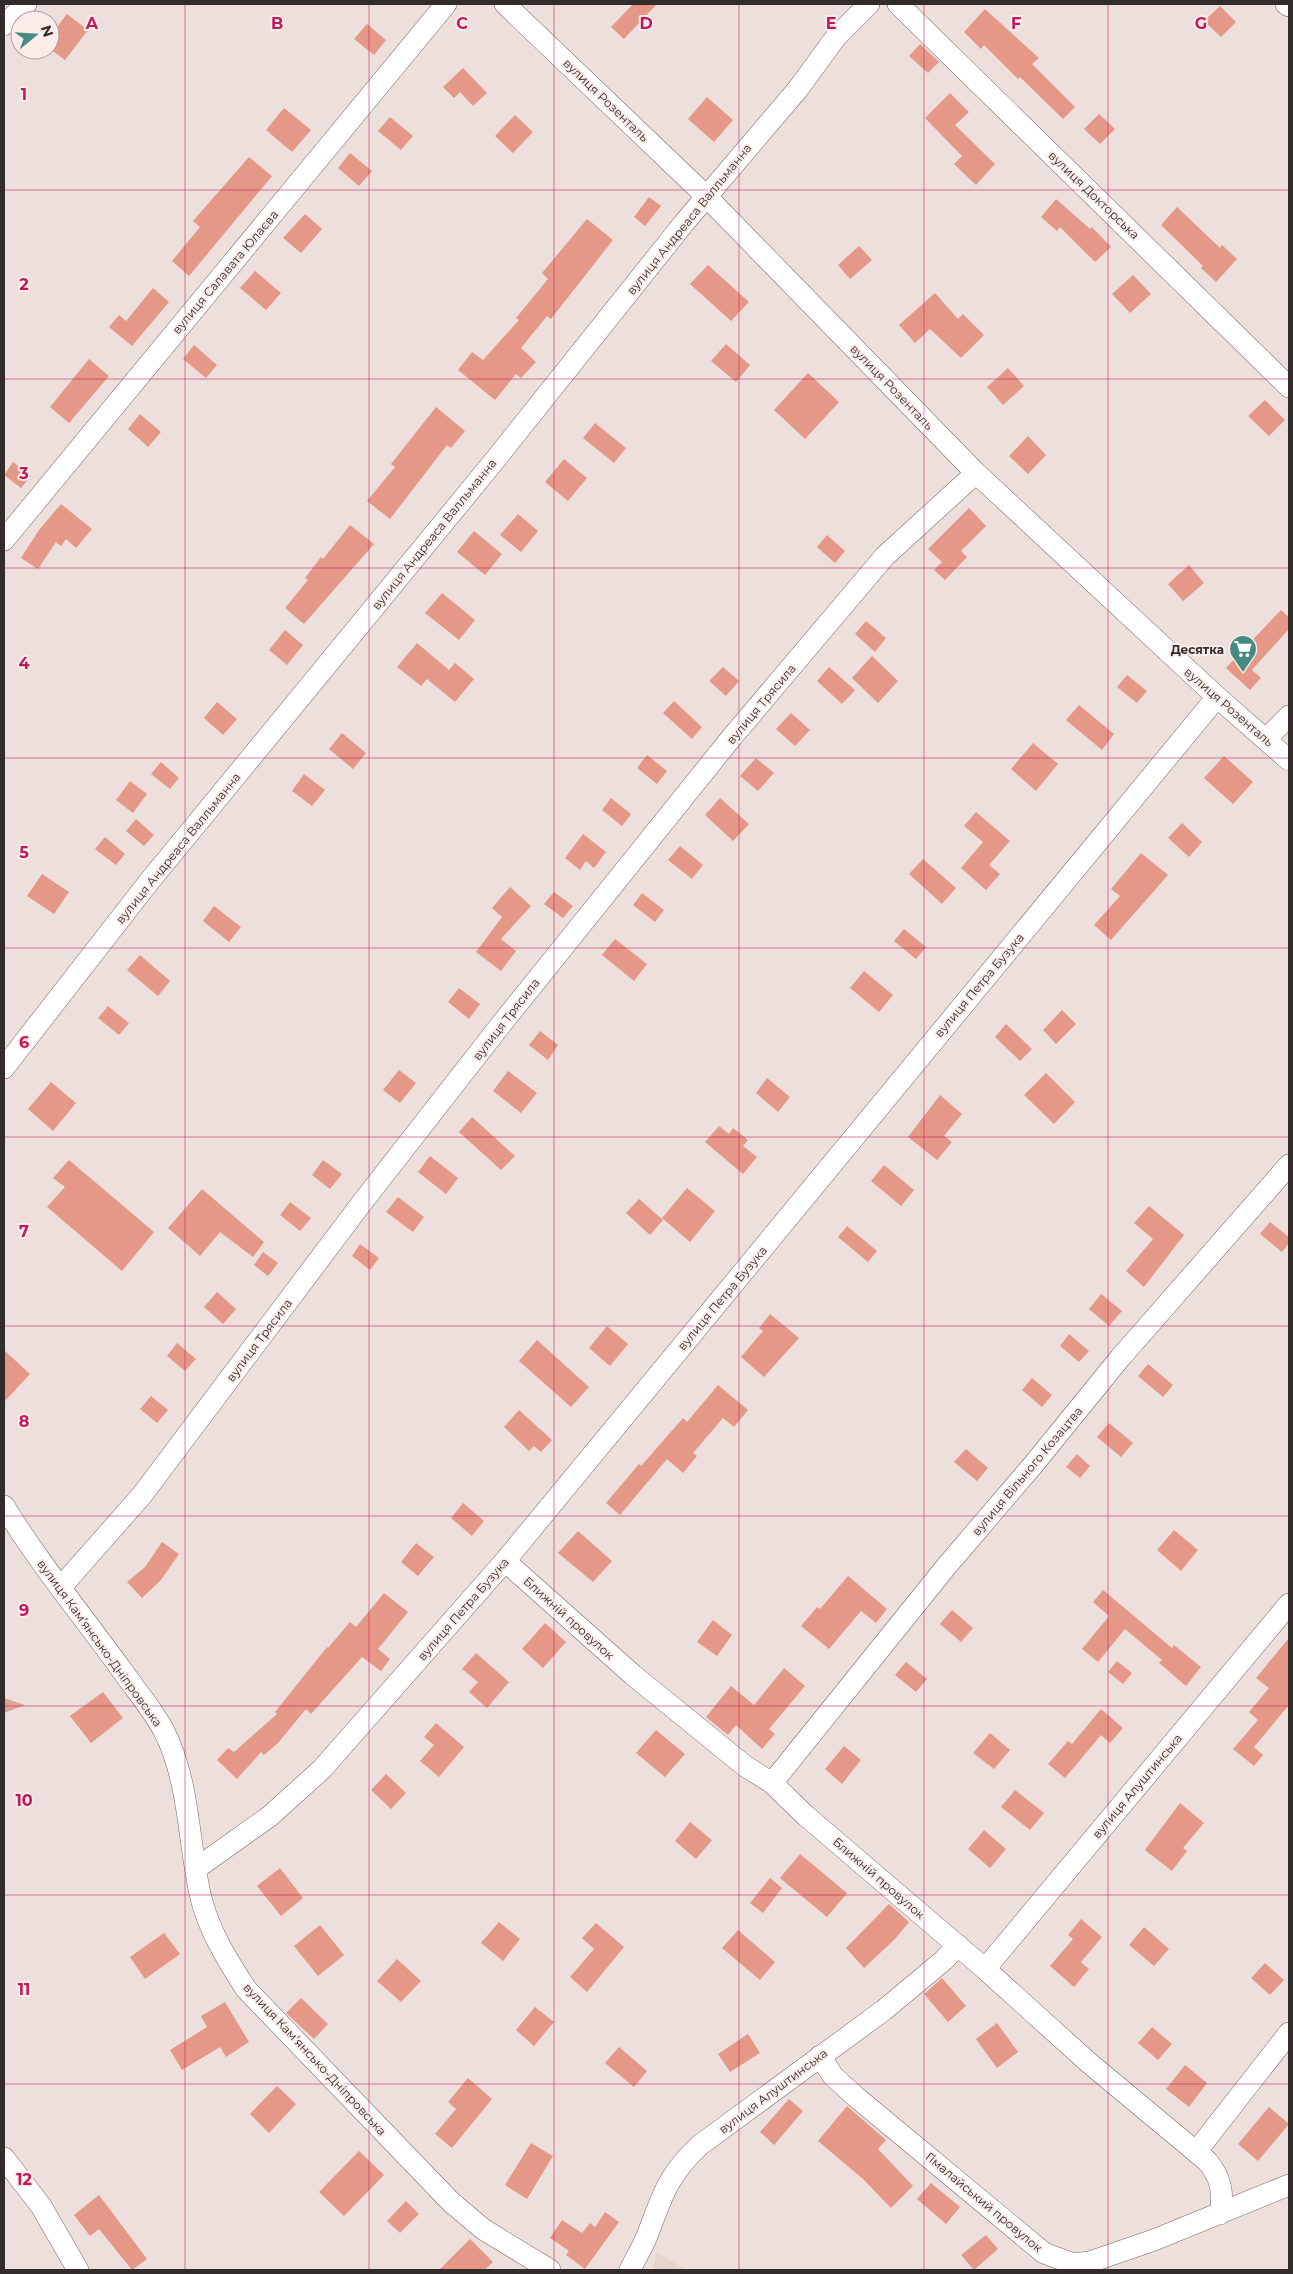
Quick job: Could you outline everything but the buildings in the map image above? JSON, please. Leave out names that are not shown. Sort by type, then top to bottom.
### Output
[{"type":"street","points":[[4,25],[26,4]]},
{"type":"street","name":"вулиця Салавата Юлаєва","points":[[4,540],[446,4]]},
{"type":"street","name":"вулиця Розенталь","points":[[505,4],[706,196],[976,473],[1217,697],[1289,760]]},
{"type":"street","name":"вулиця Андреаса Валльманна","points":[[4,1068],[148,883],[495,460],[706,196],[798,89],[836,37],[869,4]]},
{"type":"street","name":"вулиця Докторська","points":[[898,4],[1289,387]]},
{"type":"street","name":"вулиця Трясила","points":[[61,1586],[142,1495],[403,1150],[505,1019],[732,737],[885,556],[976,473]]},
{"type":"street","name":"вулиця Петра Бузука","points":[[197,1868],[270,1816],[322,1769],[505,1561],[1217,697]]},
{"type":"street","points":[[1266,739],[1289,716]]},
{"type":"street","name":"вулиця Вільного Козацтва","points":[[772,1783],[945,1568],[1033,1465],[1120,1358],[1289,1165]]},
{"type":"street","name":"вулиця Кам’янсько-Дніпровська","points":[[4,1506],[26,1541],[61,1586],[164,1731],[176,1760],[201,1898],[212,1928],[228,1960],[246,1989],[451,2202],[483,2229],[550,2270]]},
{"type":"street","name":"Ближній провулок","points":[[505,1561],[633,1675],[745,1766],[772,1783],[805,1815],[958,1945],[1088,2062],[1196,2152],[1216,2172],[1223,2198],[1220,2214]]},
{"type":"street","name":"вулиця Алуштинська","points":[[985,1969],[1289,1604]]},
{"type":"street","name":"вулиця Алуштинська","points":[[630,2270],[648,2233],[670,2177],[685,2159],[700,2145],[906,1991],[958,1945]]},
{"type":"street","points":[[1196,2152],[1289,2033]]},
{"type":"street","name":"Гімалайський провулок","points":[[820,2056],[833,2076],[856,2097],[1044,2253],[1058,2260],[1074,2264],[1090,2262],[1220,2214],[1289,2185]]},
{"type":"street","points":[[4,2158],[41,2206],[78,2270]]},
{"type":"shaded area","points":[[4,1698],[25,1705],[4,1713]]},
{"type":"shaded area","points":[[656,2252],[686,2270],[653,2270]]},
{"type":"place","name":"Десятка","points":[[1243,673]]}]
